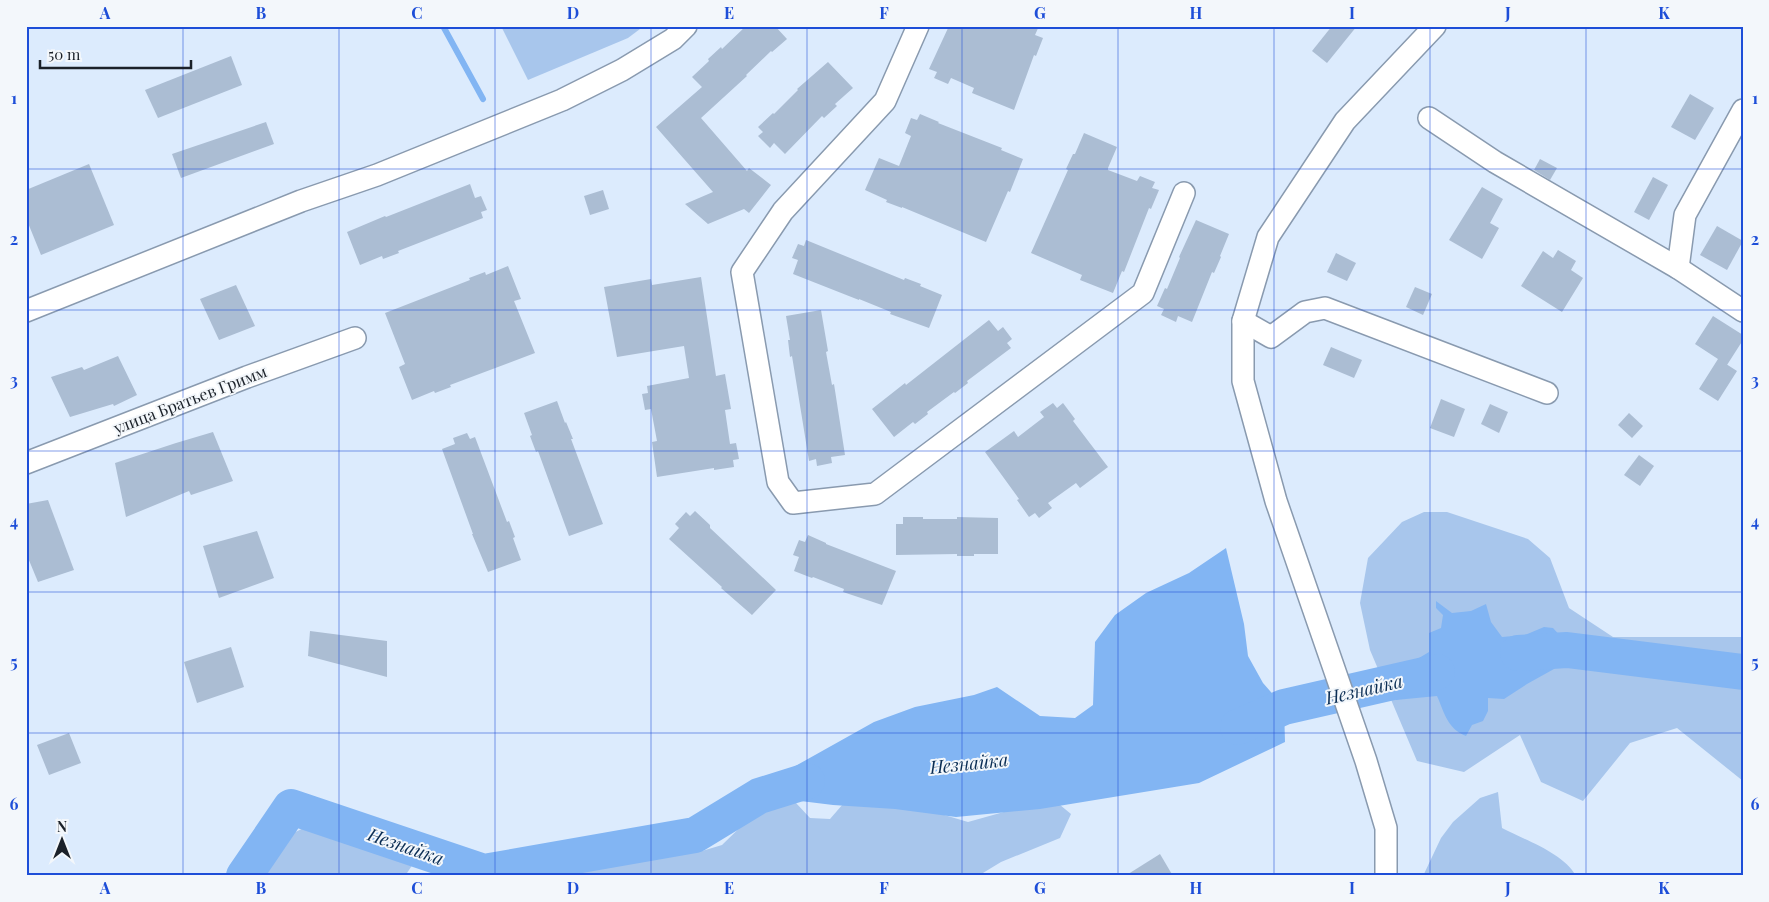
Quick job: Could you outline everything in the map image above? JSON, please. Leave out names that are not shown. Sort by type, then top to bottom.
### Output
[{"type":"street","points":[[26,311],[301,201],[377,175],[562,100],[622,70],[672,39],[686,26]]},
{"type":"street","points":[[918,26],[885,101],[783,211],[742,272],[778,482],[793,503],[874,494],[1143,293],[1184,193]]},
{"type":"street","points":[[1386,876],[1386,828],[1366,761],[1276,501],[1243,381],[1243,321],[1268,237],[1345,121],[1436,26]]},
{"type":"street","points":[[1678,268],[1685,215],[1743,110]]},
{"type":"street","points":[[1429,118],[1495,162],[1678,268],[1743,311]]},
{"type":"street","points":[[1243,321],[1271,337],[1306,312],[1324,308],[1546,392]]},
{"type":"street","name":"улица Братьев Гримм","points":[[26,463],[246,377],[356,338]]},
{"type":"shaded area","points":[[501,26],[644,26],[628,38],[528,80]]},
{"type":"shaded area","points":[[1424,512],[1447,512],[1528,539],[1550,558],[1569,608],[1613,637],[1743,637],[1743,781],[1677,728],[1630,743],[1583,801],[1541,782],[1520,735],[1464,772],[1417,761],[1370,650],[1360,603],[1368,558],[1402,522]]},
{"type":"shaded area","points":[[856,789],[968,822],[1054,800],[1071,814],[1060,838],[1001,862],[978,876],[562,876],[613,856],[681,854],[702,851],[722,845],[756,812],[776,802],[796,803],[810,818],[830,819]]},
{"type":"shaded area","points":[[1498,792],[1502,828],[1532,842],[1563,860],[1576,876],[1423,876],[1441,838],[1453,822],[1480,798]]},
{"type":"shaded area","points":[[309,826],[376,844],[415,861],[405,876],[240,876],[254,860],[271,846]]},
{"type":"water","points":[[1226,548],[1244,624],[1248,656],[1263,683],[1284,707],[1285,742],[1199,783],[1040,809],[956,817],[759,796],[790,769],[874,722],[915,707],[974,695],[997,687],[1040,716],[1075,718],[1093,705],[1095,642],[1115,615],[1146,593],[1189,573]]},
{"type":"water","points":[[1436,601],[1452,613],[1471,611],[1486,604],[1491,622],[1502,637],[1525,635],[1544,627],[1553,628],[1564,640],[1567,650],[1554,669],[1504,699],[1488,698],[1488,711],[1483,721],[1472,725],[1466,736],[1451,725],[1437,696],[1396,700],[1388,682],[1404,667],[1429,652],[1429,633],[1441,628],[1443,615],[1436,608]]},
{"type":"building","points":[[746,26],[775,26],[787,39],[771,51],[701,118],[747,171],[749,168],[771,185],[749,213],[744,209],[708,224],[685,204],[713,192],[656,127],[702,87],[692,77],[709,61],[708,59],[721,47],[722,49]]},
{"type":"building","points":[[949,26],[1039,26],[1035,35],[1043,38],[1036,56],[1034,55],[1014,110],[972,93],[974,88],[951,78],[948,84],[934,78],[937,72],[929,69]]},
{"type":"building","points":[[1332,26],[1357,26],[1327,63],[1312,51]]},
{"type":"building","points":[[231,56],[242,85],[158,118],[145,90]]},
{"type":"building","points":[[828,62],[853,88],[835,104],[837,106],[824,118],[822,116],[785,154],[774,143],[770,148],[758,136],[763,132],[758,127]]},
{"type":"building","points":[[1690,94],[1714,108],[1695,140],[1671,127]]},
{"type":"building","points":[[920,114],[1002,148],[1001,150],[1023,159],[1010,192],[1008,191],[986,242],[886,202],[887,200],[865,190],[879,158],[899,166],[911,136],[905,133],[911,118],[917,120]]},
{"type":"building","points":[[266,122],[274,144],[181,178],[172,154]]},
{"type":"building","points":[[1084,133],[1117,147],[1108,170],[1137,181],[1140,176],[1155,182],[1152,188],[1159,190],[1151,209],[1149,208],[1124,272],[1122,271],[1113,293],[1080,280],[1082,275],[1031,253],[1068,170],[1066,169]]},
{"type":"building","points":[[1540,159],[1557,168],[1550,180],[1534,170]]},
{"type":"building","points":[[89,164],[114,225],[41,255],[26,218],[26,190]]},
{"type":"building","points":[[1653,177],[1668,185],[1649,220],[1634,212]]},
{"type":"building","points":[[470,184],[475,198],[481,196],[487,210],[481,212],[483,218],[398,251],[399,253],[383,259],[382,256],[360,265],[347,232]]},
{"type":"building","points":[[1482,187],[1503,199],[1490,223],[1499,228],[1482,259],[1449,240]]},
{"type":"building","points":[[603,190],[609,209],[590,215],[584,196]]},
{"type":"building","points":[[1196,220],[1229,234],[1221,257],[1214,273],[1212,272],[1192,322],[1178,316],[1176,322],[1161,315],[1164,309],[1157,306],[1165,288],[1167,289]]},
{"type":"building","points":[[1717,226],[1743,241],[1727,270],[1700,255]]},
{"type":"building","points":[[806,240],[904,280],[905,278],[921,284],[920,286],[942,295],[929,328],[793,274],[798,260],[792,258],[798,244],[804,246]]},
{"type":"building","points":[[1558,250],[1576,261],[1571,270],[1583,278],[1562,312],[1521,286],[1543,251],[1553,258]]},
{"type":"building","points":[[1336,253],[1356,263],[1347,281],[1327,272]]},
{"type":"building","points":[[508,266],[521,299],[514,301],[535,353],[450,385],[451,387],[435,393],[434,391],[412,400],[399,367],[405,364],[385,313],[470,280],[469,278],[485,272],[486,275]]},
{"type":"building","points":[[701,277],[716,376],[725,374],[731,409],[725,410],[730,444],[736,443],[739,459],[733,460],[734,467],[714,470],[714,468],[657,477],[652,442],[657,441],[651,409],[645,410],[642,394],[648,393],[647,386],[689,378],[684,346],[617,357],[604,287],[651,279],[652,285]]},
{"type":"building","points":[[236,285],[255,326],[219,340],[200,299]]},
{"type":"building","points":[[1415,287],[1432,294],[1423,315],[1406,307]]},
{"type":"building","points":[[821,310],[828,351],[826,352],[832,385],[834,384],[845,455],[831,457],[832,463],[817,466],[816,459],[809,461],[792,356],[790,357],[788,340],[790,340],[786,316]]},
{"type":"building","points":[[1713,316],[1743,335],[1743,340],[1727,365],[1737,371],[1718,401],[1699,389],[1718,359],[1695,344]]},
{"type":"building","points":[[989,320],[998,331],[1003,327],[1012,339],[1007,343],[1011,348],[967,381],[968,383],[955,393],[927,412],[928,414],[915,424],[913,422],[894,437],[872,409]]},
{"type":"building","points":[[1331,347],[1362,360],[1354,378],[1323,365]]},
{"type":"building","points":[[118,356],[137,395],[114,406],[113,404],[70,417],[51,377],[82,367],[84,370]]},
{"type":"building","points":[[1441,399],[1465,409],[1454,437],[1430,428]]},
{"type":"building","points":[[557,401],[573,439],[571,439],[603,524],[569,536],[538,451],[536,452],[530,436],[532,435],[524,413]]},
{"type":"building","points":[[1053,403],[1057,408],[1063,403],[1075,419],[1073,421],[1108,467],[1080,488],[1076,483],[1048,503],[1052,508],[1039,518],[1035,513],[1029,517],[1017,500],[1019,499],[985,452],[1014,431],[1018,437],[1044,417],[1040,412]]},
{"type":"building","points":[[1490,404],[1508,412],[1499,433],[1481,424]]},
{"type":"building","points":[[1629,413],[1643,426],[1632,438],[1618,425]]},
{"type":"building","points":[[213,432],[233,481],[191,495],[189,491],[126,517],[115,463]]},
{"type":"building","points":[[467,433],[470,439],[475,437],[507,522],[509,521],[515,537],[513,538],[521,560],[488,572],[472,534],[442,449],[455,444],[453,438]]},
{"type":"building","points":[[1639,455],[1654,466],[1640,486],[1624,475]]},
{"type":"building","points":[[48,500],[74,570],[38,582],[26,553],[26,504]]},
{"type":"building","points":[[695,511],[710,525],[710,528],[776,590],[752,615],[669,539],[679,528],[675,524],[686,512],[690,516]]},
{"type":"building","points":[[903,517],[923,517],[923,519],[957,519],[957,517],[998,518],[998,554],[974,554],[974,556],[957,556],[957,554],[896,555],[896,524],[903,524]]},
{"type":"building","points":[[257,531],[274,578],[219,598],[203,546]]},
{"type":"building","points":[[808,535],[826,544],[896,571],[882,605],[843,592],[844,589],[794,571],[799,557],[793,555],[799,540],[805,542]]},
{"type":"building","points":[[310,631],[387,641],[387,677],[308,656]]},
{"type":"building","points":[[231,647],[244,687],[197,703],[184,662]]},
{"type":"building","points":[[69,733],[81,763],[49,775],[37,745]]},
{"type":"building","points":[[1160,854],[1173,876],[1125,876]]},
{"type":"waterway","points":[[443,26],[483,99]]},
{"type":"waterway","name":"Незнайка","points":[[1518,653],[1567,650],[1743,672]]},
{"type":"waterway","name":"Незнайка","points":[[1238,727],[1284,707],[1437,672]]},
{"type":"waterway","name":"Незнайка","points":[[244,876],[291,807],[484,872],[695,835],[759,796],[807,781]]}]
